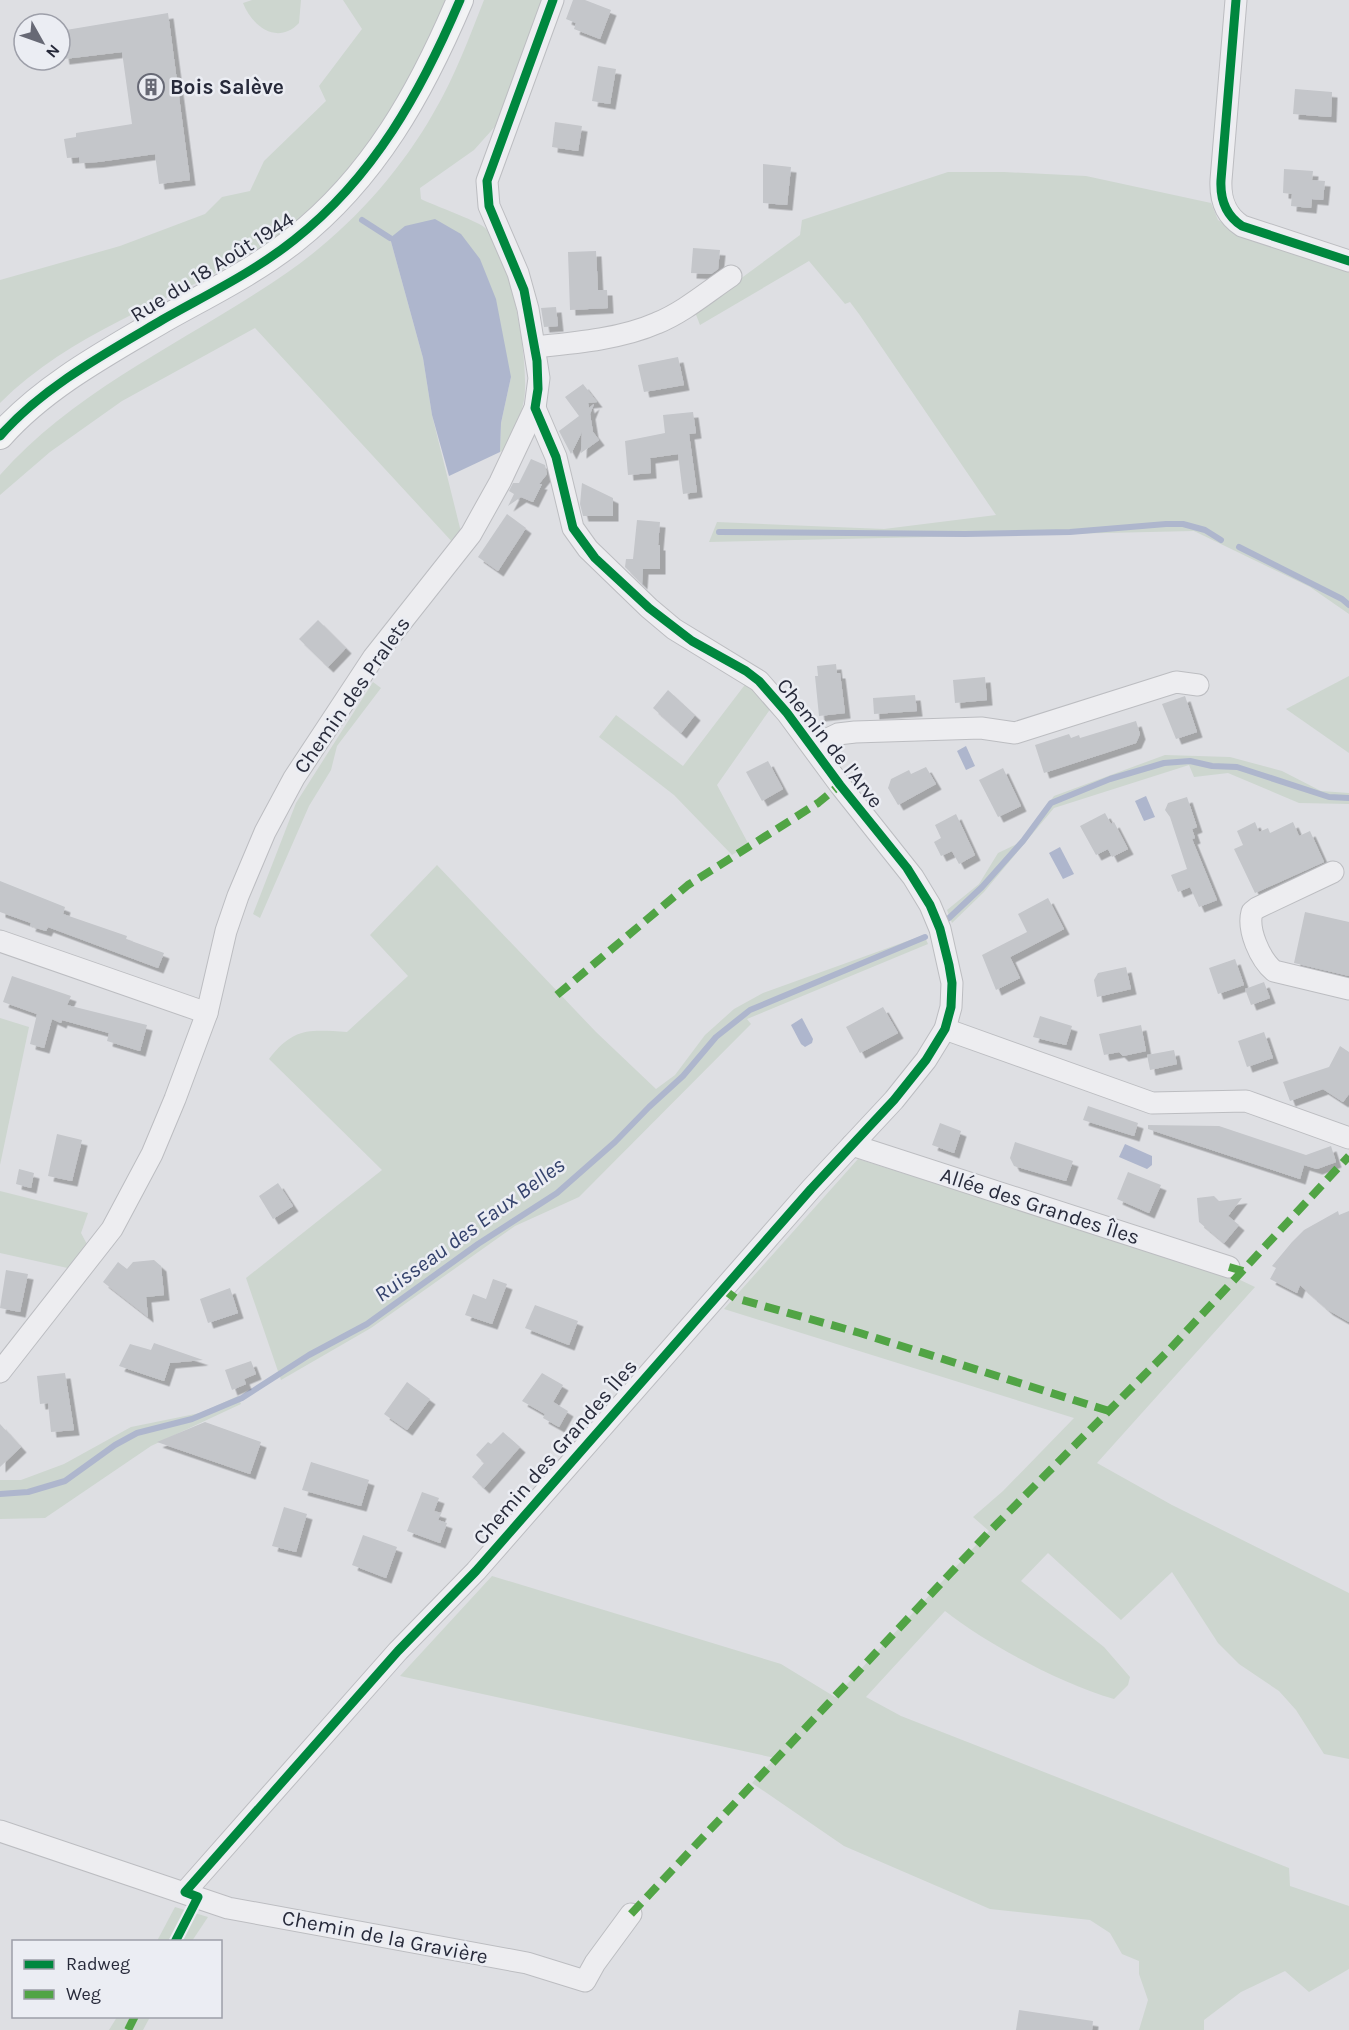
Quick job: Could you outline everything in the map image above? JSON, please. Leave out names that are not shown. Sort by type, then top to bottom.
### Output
[{"type":"main road","name":"Rue du 18 Août 1944","points":[[0,436],[36,404],[102,356],[267,259],[319,218],[359,176],[398,125],[424,78],[460,0]]},
{"type":"street","name":"Chemin des Pralets","points":[[0,1372],[112,1229],[125,1209],[175,1099],[207,1013],[226,931],[238,896],[265,832],[294,778],[373,658],[466,541],[500,482],[535,408],[538,378],[535,347],[524,290],[489,206],[487,181],[553,0]]},
{"type":"street","points":[[1236,0],[1221,180],[1224,206],[1234,221],[1247,229],[1349,261]]},
{"type":"street","points":[[535,347],[604,337],[654,325],[677,313],[731,276]]},
{"type":"street","name":"Chemin de l'Arve","points":[[535,408],[556,457],[573,528],[588,549],[641,601],[674,629],[759,681],[813,746],[840,785],[907,868],[930,904],[940,929],[952,983],[951,1007],[945,1029]]},
{"type":"street","points":[[813,746],[838,734],[855,732],[981,728],[1015,733],[1176,682],[1198,685]]},
{"type":"street","points":[[1332,872],[1257,908],[1252,912],[1251,926],[1260,953],[1274,971],[1349,989]]},
{"type":"street","points":[[0,941],[207,1013]]},
{"type":"street","points":[[945,1029],[1152,1103],[1246,1101],[1349,1138]]},
{"type":"street","name":"Chemin des Grandes Îles","points":[[185,1893],[398,1651],[476,1571],[912,1078],[945,1029]]},
{"type":"street","name":"Allée des Grandes Îles","points":[[852,1145],[1229,1267]]},
{"type":"street","name":"Chemin de la Gravière","points":[[0,1831],[228,1908],[527,1963],[585,1982],[594,1963],[631,1914]]},
{"type":"shaded area","points":[[252,0],[301,0],[299,23],[291,30],[282,33],[266,30],[252,19],[243,3]]},
{"type":"shaded area","points":[[343,0],[446,0],[413,72],[393,107],[347,173],[320,202],[290,228],[257,250],[123,319],[58,356],[0,403],[0,280],[120,246],[205,214],[222,197],[250,191],[264,161],[326,101],[319,86],[362,29]]},
{"type":"shaded area","points":[[484,0],[546,0],[500,121],[474,150],[420,188],[421,199],[484,227],[494,240],[502,259],[510,283],[521,336],[525,384],[523,406],[508,448],[500,452],[501,423],[511,377],[390,238],[423,358],[432,415],[461,532],[455,545],[255,328],[122,401],[50,452],[0,495],[0,475],[31,443],[65,415],[138,365],[288,272],[351,220],[405,157],[434,112],[449,85]]},
{"type":"shaded area","points":[[948,172],[1086,176],[1211,203],[1218,220],[1252,241],[1349,269],[1349,614],[1310,587],[1194,531],[709,542],[717,522],[884,529],[996,515],[859,314],[850,302],[845,304],[809,261],[700,325],[695,312],[800,235],[802,220]]},
{"type":"shaded area","points":[[1349,676],[1349,753],[1286,709]]},
{"type":"shaded area","points":[[373,682],[381,688],[337,746],[331,770],[309,806],[260,918],[253,914],[296,803]]},
{"type":"shaded area","points":[[747,682],[771,708],[717,785],[749,845],[732,855],[674,795],[599,737],[616,715],[683,766]]},
{"type":"shaded area","points":[[1165,755],[1230,757],[1282,771],[1321,791],[1349,793],[1349,804],[1299,803],[1228,773],[1194,777],[1189,765],[1054,808],[984,892],[952,923],[947,910],[979,884],[998,853],[1019,843],[1054,796]]},
{"type":"shaded area","points":[[437,865],[596,1032],[656,1089],[675,1075],[705,1035],[734,1009],[763,993],[924,935],[928,944],[747,1019],[751,1024],[579,1197],[515,1226],[371,1328],[281,1380],[246,1278],[382,1170],[269,1059],[286,1041],[303,1033],[347,1032],[408,976],[370,935]]},
{"type":"shaded area","points":[[0,1018],[29,1027],[0,1165]]},
{"type":"shaded area","points":[[858,1159],[1236,1278],[1255,1287],[1097,1463],[1172,1505],[1349,1593],[1349,1759],[1324,1754],[1296,1710],[1279,1691],[1239,1664],[1218,1643],[1172,1572],[1121,1620],[1048,1553],[1021,1581],[1104,1647],[1130,1677],[1128,1685],[1114,1699],[1071,1683],[1026,1662],[945,1611],[866,1697],[901,1716],[1289,1868],[1290,1886],[1349,1906],[1349,1969],[1309,1992],[1285,1971],[1241,1992],[1204,2020],[1204,2030],[1139,2030],[1148,2000],[1139,1974],[1139,1961],[1122,1954],[1110,1933],[1090,1920],[990,1909],[844,1846],[752,1783],[775,1758],[400,1676],[492,1576],[781,1664],[835,1697],[989,1531],[973,1517],[1003,1491],[1074,1418],[724,1309]]},
{"type":"shaded area","points":[[0,1191],[88,1213],[81,1233],[89,1248],[72,1269],[0,1253]]},
{"type":"shaded area","points":[[238,1396],[241,1404],[151,1446],[45,1518],[0,1519],[0,1480],[21,1480],[64,1464],[131,1427],[200,1413]]},
{"type":"shaded area","points":[[175,1907],[208,1917],[193,1940],[158,1940]]},
{"type":"shaded area","points":[[116,2018],[149,2018],[143,2030],[109,2030]]},
{"type":"water","points":[[435,219],[461,234],[480,259],[496,299],[511,377],[501,423],[500,452],[449,476],[432,415],[423,358],[390,238],[405,226]]},
{"type":"water","points":[[966,746],[975,766],[966,770],[957,751]]},
{"type":"water","points":[[1146,796],[1155,817],[1144,821],[1135,801]]},
{"type":"water","points":[[1060,847],[1074,874],[1063,879],[1049,853]]},
{"type":"water","points":[[802,1018],[813,1039],[812,1043],[805,1047],[791,1025]]},
{"type":"water","points":[[1125,1144],[1152,1156],[1152,1165],[1147,1169],[1119,1157]]},
{"type":"building","points":[[573,0],[585,0],[611,10],[600,39],[574,29],[576,23],[566,19]]},
{"type":"building","name":"Bois Salève","points":[[168,13],[190,180],[159,184],[155,154],[80,163],[79,157],[67,158],[64,139],[76,137],[76,133],[132,124],[122,52],[72,58],[72,29]]},
{"type":"building","points":[[598,66],[616,69],[610,104],[592,101]]},
{"type":"building","points":[[1295,89],[1332,92],[1331,117],[1293,114]]},
{"type":"building","points":[[555,122],[582,126],[578,151],[552,147]]},
{"type":"building","points":[[763,164],[791,167],[787,205],[763,203]]},
{"type":"building","points":[[1284,169],[1313,171],[1312,180],[1325,181],[1323,200],[1312,199],[1311,208],[1291,206],[1292,194],[1283,193]]},
{"type":"building","points":[[693,248],[720,250],[718,269],[711,274],[691,273]]},
{"type":"building","points":[[596,251],[598,290],[607,290],[608,308],[570,310],[568,252]]},
{"type":"building","points":[[556,307],[558,326],[544,327],[541,308]]},
{"type":"building","points":[[678,357],[684,385],[644,392],[638,365]]},
{"type":"building","points":[[583,384],[597,402],[588,403],[589,408],[594,404],[590,414],[593,432],[599,440],[581,453],[582,432],[571,454],[559,431],[579,416],[565,397]]},
{"type":"building","points":[[693,412],[696,433],[689,434],[697,492],[683,494],[678,454],[650,458],[651,473],[628,475],[625,441],[665,433],[663,415]]},
{"type":"building","points":[[531,459],[545,465],[547,474],[539,484],[542,484],[533,502],[521,497],[508,506],[514,494],[509,491],[513,483],[519,483]]},
{"type":"building","points":[[582,483],[613,498],[613,516],[583,516],[580,504]]},
{"type":"building","points":[[507,514],[526,528],[498,571],[478,557]]},
{"type":"building","points":[[637,520],[660,522],[658,545],[660,545],[660,569],[643,569],[642,584],[625,567],[626,559],[633,559]]},
{"type":"building","points":[[318,620],[346,648],[328,667],[299,639]]},
{"type":"building","points":[[836,664],[837,673],[840,673],[845,713],[819,716],[815,676],[818,676],[817,666]]},
{"type":"building","points":[[985,677],[987,700],[955,703],[953,680]]},
{"type":"building","points":[[668,690],[695,715],[681,733],[653,708]]},
{"type":"building","points":[[915,695],[917,711],[874,714],[873,698]]},
{"type":"building","points":[[1185,696],[1197,732],[1176,739],[1162,704]]},
{"type":"building","points":[[1136,721],[1140,734],[1136,743],[1044,773],[1035,745],[1069,734],[1071,738],[1079,735],[1080,738]]},
{"type":"building","points":[[768,761],[783,789],[762,801],[746,772]]},
{"type":"building","points":[[926,767],[936,784],[898,805],[888,788],[891,779],[909,770],[911,774]]},
{"type":"building","points":[[1003,768],[1021,806],[998,817],[979,780]]},
{"type":"building","points":[[1187,797],[1197,827],[1192,829],[1195,838],[1192,839],[1217,900],[1199,907],[1190,887],[1178,892],[1171,875],[1187,869],[1170,817],[1165,810],[1168,803]]},
{"type":"building","points":[[1105,813],[1111,824],[1114,822],[1128,849],[1112,857],[1108,849],[1096,855],[1080,826]]},
{"type":"building","points":[[956,814],[975,855],[959,864],[952,851],[941,856],[934,842],[941,838],[935,825]]},
{"type":"building","points":[[1255,822],[1259,832],[1268,828],[1270,833],[1293,822],[1299,836],[1310,831],[1324,862],[1255,893],[1234,849],[1243,845],[1237,831]]},
{"type":"building","points":[[0,881],[65,907],[63,914],[127,936],[126,939],[164,953],[158,968],[48,927],[46,931],[30,926],[31,923],[0,912]]},
{"type":"building","points":[[1048,898],[1064,929],[1010,957],[1020,978],[996,990],[982,955],[1027,932],[1018,914]]},
{"type":"building","points":[[1305,912],[1349,922],[1349,976],[1294,963]]},
{"type":"building","points":[[1235,959],[1244,985],[1218,994],[1209,968]]},
{"type":"building","points":[[1126,967],[1131,989],[1097,997],[1094,980],[1098,973]]},
{"type":"building","points":[[12,976],[71,996],[67,1005],[147,1025],[140,1051],[107,1041],[109,1033],[52,1019],[44,1048],[30,1044],[37,1014],[3,1002]]},
{"type":"building","points":[[1264,982],[1270,998],[1251,1005],[1245,989]]},
{"type":"building","points":[[883,1007],[898,1033],[860,1053],[846,1027]]},
{"type":"building","points":[[1040,1016],[1072,1026],[1066,1045],[1033,1037]]},
{"type":"building","points":[[1141,1025],[1146,1051],[1123,1056],[1119,1052],[1104,1055],[1099,1034]]},
{"type":"building","points":[[1264,1032],[1273,1058],[1247,1067],[1238,1041]]},
{"type":"building","points":[[1340,1046],[1349,1052],[1349,1094],[1343,1102],[1323,1089],[1290,1101],[1283,1082],[1329,1067]]},
{"type":"building","points":[[1174,1050],[1177,1064],[1150,1070],[1147,1055]]},
{"type":"building","points":[[1088,1106],[1138,1123],[1134,1136],[1083,1120]]},
{"type":"building","points":[[940,1123],[961,1131],[954,1153],[932,1145]]},
{"type":"building","points":[[1148,1125],[1219,1126],[1306,1155],[1331,1146],[1336,1162],[1317,1169],[1304,1165],[1300,1179],[1148,1129]]},
{"type":"building","points":[[57,1134],[82,1140],[72,1181],[48,1176]]},
{"type":"building","points":[[1015,1142],[1073,1161],[1066,1181],[1014,1166],[1010,1158]]},
{"type":"building","points":[[19,1169],[34,1173],[31,1188],[16,1184]]},
{"type":"building","points":[[1128,1172],[1161,1185],[1149,1213],[1117,1199]]},
{"type":"building","points":[[278,1183],[293,1206],[273,1219],[259,1196]]},
{"type":"building","points":[[1214,1196],[1219,1201],[1242,1198],[1228,1216],[1239,1225],[1224,1243],[1199,1222],[1197,1198]]},
{"type":"building","points":[[1338,1211],[1339,1215],[1349,1211],[1349,1322],[1328,1310],[1300,1285],[1297,1293],[1270,1279],[1276,1268],[1272,1266],[1304,1230]]},
{"type":"building","points":[[154,1260],[161,1266],[164,1295],[146,1297],[148,1317],[103,1282],[118,1262],[127,1269],[133,1262]]},
{"type":"building","points":[[6,1270],[28,1274],[20,1312],[0,1308]]},
{"type":"building","points":[[493,1279],[507,1284],[492,1324],[465,1315],[473,1294],[486,1299]]},
{"type":"building","points":[[230,1288],[238,1313],[208,1323],[200,1299]]},
{"type":"building","points":[[535,1305],[578,1321],[569,1345],[525,1328]]},
{"type":"building","points":[[154,1343],[203,1360],[170,1363],[164,1381],[119,1366],[130,1344],[151,1350]]},
{"type":"building","points":[[251,1361],[256,1374],[244,1379],[246,1384],[232,1390],[225,1370]]},
{"type":"building","points":[[65,1373],[74,1430],[51,1432],[48,1403],[40,1404],[37,1376]]},
{"type":"building","points":[[542,1373],[563,1385],[553,1402],[568,1411],[559,1427],[543,1418],[545,1414],[522,1401]]},
{"type":"building","points":[[407,1382],[430,1399],[407,1430],[384,1414]]},
{"type":"building","points":[[205,1422],[261,1442],[250,1474],[157,1442]]},
{"type":"building","points":[[0,1424],[21,1447],[0,1467]]},
{"type":"building","points":[[503,1432],[520,1447],[484,1488],[472,1477],[484,1463],[476,1455],[488,1442],[491,1444]]},
{"type":"building","points":[[311,1462],[369,1480],[361,1506],[302,1490]]},
{"type":"building","points":[[422,1492],[439,1498],[434,1511],[441,1513],[438,1520],[447,1523],[440,1543],[407,1531]]},
{"type":"building","points":[[284,1507],[307,1514],[296,1552],[272,1546]]},
{"type":"building","points":[[363,1535],[397,1547],[386,1578],[352,1565]]},
{"type":"building","points":[[1019,2010],[1093,2021],[1092,2030],[1016,2030]]},
{"type":"waterway","points":[[362,220],[390,238]]},
{"type":"waterway","points":[[719,532],[965,534],[1070,532],[1183,524],[1205,530],[1221,540]]},
{"type":"waterway","points":[[1239,547],[1342,599],[1349,605]]},
{"type":"waterway","name":"Ruisseau des Eaux Belles","points":[[949,918],[982,887],[1023,841],[1051,803],[1110,779],[1164,763],[1190,761],[1212,766],[1237,767],[1329,797],[1349,798]]},
{"type":"waterway","name":"Ruisseau des Eaux Belles","points":[[0,1494],[28,1492],[65,1481],[115,1445],[137,1433],[192,1419],[242,1398],[309,1355],[367,1324],[478,1244],[557,1193],[615,1142],[683,1076],[716,1037],[750,1010],[925,937]]},
{"type":"marked path","points":[[557,995],[688,885],[818,803],[840,785]]},
{"type":"marked path","points":[[631,1914],[990,1531],[1169,1350],[1349,1156]]},
{"type":"marked path","points":[[1229,1267],[1243,1271]]},
{"type":"marked path","points":[[723,1289],[735,1298],[860,1333],[1109,1411]]},
{"type":"marked path","points":[[128,2030],[134,2018]]},
{"type":"cycle path","points":[[0,436],[17,418],[55,386],[97,358],[230,283],[279,252],[323,215],[348,189],[392,131],[429,67],[460,0]]},
{"type":"cycle path","points":[[176,1940],[198,1897],[185,1892],[398,1651],[476,1571],[811,1189],[894,1100],[926,1060],[945,1029],[951,1007],[952,983],[949,965],[940,929],[930,905],[907,868],[840,785],[787,713],[759,681],[746,671],[692,641],[649,608],[595,558],[573,528],[556,457],[535,408],[538,389],[537,361],[524,290],[489,206],[487,181],[553,0]]},
{"type":"cycle path","points":[[1236,0],[1221,180],[1221,194],[1225,206],[1231,217],[1242,226],[1349,261]]},
{"type":"place","name":"Bois Salève","points":[[151,87]]}]
